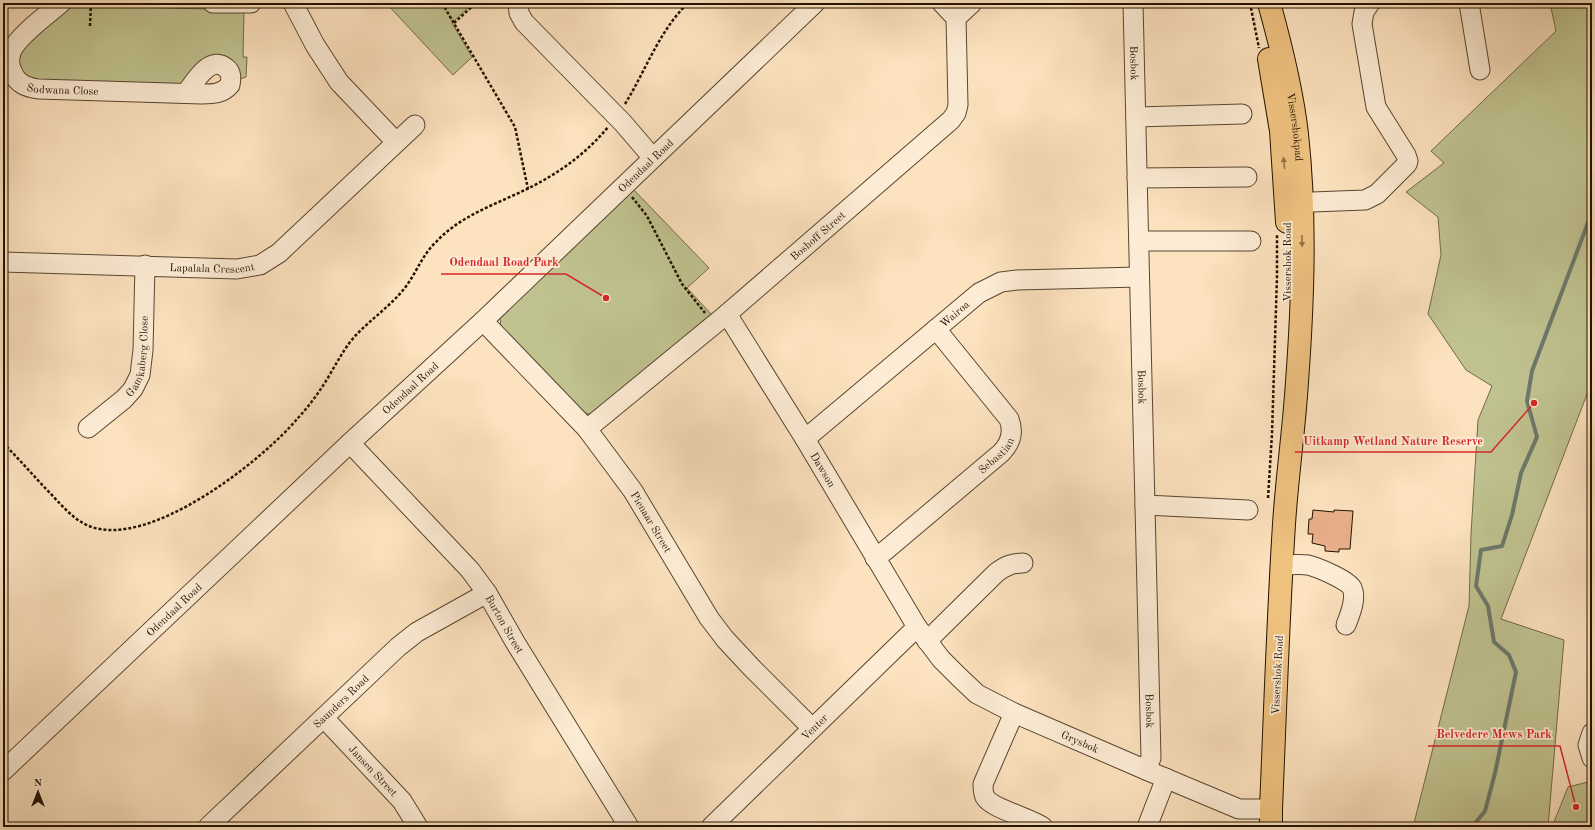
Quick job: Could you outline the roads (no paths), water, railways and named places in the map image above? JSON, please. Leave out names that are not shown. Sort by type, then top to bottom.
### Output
[{"type":"main road","name":"Vissershok Road","points":[[1257,3],[1273,79],[1294,202],[1302,263],[1297,381],[1284,523],[1271,818]]},
{"type":"main road","name":"Vissershokpad","points":[[1269,3],[1283,54],[1297,133],[1294,202]]},
{"type":"street","name":"Sodwana Close","points":[[61,3],[22,37],[11,51],[11,70],[15,79],[21,84],[38,89],[186,93]]},
{"type":"street","points":[[213,3],[251,3]]},
{"type":"street","points":[[293,3],[315,45],[340,82],[396,142]]},
{"type":"street","points":[[518,3],[519,13],[524,22],[617,117],[653,158]]},
{"type":"street","name":"Odendaal Road","points":[[3,771],[350,443],[483,321],[815,3]]},
{"type":"street","points":[[942,3],[956,18],[972,3]]},
{"type":"street","name":"Bosbok","points":[[1132,3],[1151,758],[1146,770]]},
{"type":"street","points":[[1294,202],[1361,200],[1369,198],[1383,188],[1408,161],[1404,151],[1374,102],[1362,24],[1364,12],[1370,3]]},
{"type":"street","points":[[1469,3],[1480,70]]},
{"type":"street","name":"Boshoff Street","points":[[587,429],[720,319],[951,120],[956,114],[958,105],[956,18]]},
{"type":"street","points":[[1136,117],[1242,114]]},
{"type":"street","name":"Lapalala Crescent","points":[[3,262],[145,265],[237,269],[249,268],[267,262],[280,253],[415,125]]},
{"type":"street","points":[[1137,178],[1248,178]]},
{"type":"street","points":[[1139,241],[1251,241]]},
{"type":"street","name":"Gamkaberg Close","points":[[88,428],[124,399],[133,389],[140,376],[142,362],[145,265]]},
{"type":"street","name":"Wairoa","points":[[805,439],[979,292],[1001,282],[1017,280],[1140,277]]},
{"type":"street","name":"Dawson","points":[[720,319],[805,439],[875,558],[922,634]]},
{"type":"street","name":"Pienaar Street","points":[[483,321],[587,429],[633,491],[709,618],[725,639],[812,728]]},
{"type":"street","name":"Sebastian","points":[[875,558],[1001,453],[1010,442],[1012,429],[1009,419],[936,329]]},
{"type":"street","name":"Burton Street","points":[[350,443],[470,570],[487,593],[515,642],[629,827]]},
{"type":"street","points":[[1145,505],[1248,510]]},
{"type":"street","name":"Venter","points":[[711,827],[812,728],[922,634],[996,573],[1014,563],[1023,563]]},
{"type":"street","points":[[1282,565],[1308,565],[1346,582],[1352,587],[1353,603],[1346,625]]},
{"type":"street","name":"Saunders Road","points":[[208,827],[398,647],[417,632],[487,593]]},
{"type":"street","name":"Grysbok","points":[[922,634],[941,659],[977,694],[1014,713],[1146,770],[1239,809],[1271,818]]},
{"type":"street","points":[[1014,713],[983,784],[983,792],[992,804],[1036,822],[1043,827]]},
{"type":"street","name":"Jansen Street","points":[[324,718],[402,801],[418,827]]},
{"type":"street","points":[[1592,733],[1588,745],[1592,758]]},
{"type":"street","points":[[1146,827],[1166,778]]},
{"type":"waterway","points":[[1472,827],[1485,811],[1495,773],[1516,672],[1509,655],[1494,642],[1488,606],[1476,586],[1481,550],[1502,546],[1512,515],[1521,473],[1537,437],[1527,401],[1532,371],[1592,212]]},
{"type":"place","name":"Odendaal Road Park","points":[[606,298]]},
{"type":"place","name":"Uitkamp Wetland Nature Reserve","points":[[1534,403]]},
{"type":"place","name":"Belvedere Mews Park","points":[[1576,807]]}]
